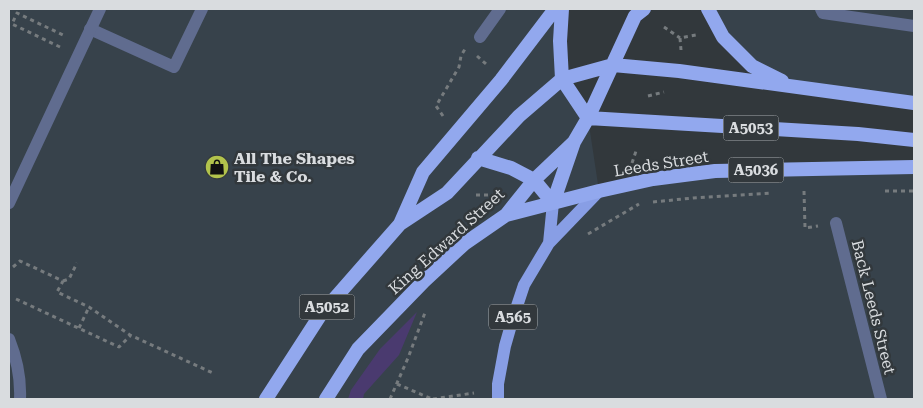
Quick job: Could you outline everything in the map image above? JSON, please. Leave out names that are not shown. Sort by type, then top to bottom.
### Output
[{"type":"highway","points":[[400,224],[423,172],[501,80],[555,9]]},
{"type":"highway","points":[[562,9],[560,41],[562,79],[588,118]]},
{"type":"highway","points":[[553,203],[574,142],[588,118],[635,16],[644,9]]},
{"type":"highway","points":[[708,9],[723,37],[752,66],[792,86]]},
{"type":"highway","points":[[613,65],[678,71],[914,103]]},
{"type":"highway","name":"A5052","points":[[266,399],[321,314],[400,224],[447,193],[519,116],[562,79],[613,65]]},
{"type":"highway","name":"Leeds Street","points":[[588,118],[858,134],[914,140]]},
{"type":"highway","name":"King Edward Street","points":[[326,399],[358,349],[417,288],[464,244],[506,215],[534,180],[574,142]]},
{"type":"highway","name":"King Edward Street","points":[[478,158],[511,168],[534,180],[553,203]]},
{"type":"highway","name":"Leeds Street","points":[[506,215],[654,179],[715,171],[914,167]]},
{"type":"main road","name":"A565","points":[[498,399],[498,384],[512,318],[524,285],[549,243],[599,191]]},
{"type":"main road","points":[[549,243],[553,203]]},
{"type":"street","points":[[9,203],[100,9]]},
{"type":"street","points":[[90,29],[174,67],[202,9]]},
{"type":"street","points":[[480,37],[500,9]]},
{"type":"street","points":[[821,9],[823,13],[914,26]]},
{"type":"street","name":"Back Leeds Street","points":[[836,223],[881,399]]},
{"type":"street","points":[[9,339],[19,368],[20,399]]},
{"type":"path","points":[[61,47],[12,24],[16,13],[66,36]]},
{"type":"path","points":[[664,27],[680,38],[696,35]]},
{"type":"path","points":[[680,38],[682,51]]},
{"type":"path","points":[[443,116],[436,106],[459,67],[461,56],[466,47]]},
{"type":"path","points":[[631,166],[637,148]]},
{"type":"path","points":[[813,191],[804,191],[805,228],[836,223]]},
{"type":"path","points":[[877,191],[914,191]]},
{"type":"path","points":[[650,203],[776,192]]},
{"type":"path","points":[[476,196],[494,195]]},
{"type":"path","points":[[584,238],[590,232],[641,204]]},
{"type":"path","points":[[12,267],[20,261],[62,281],[69,279],[76,263]]},
{"type":"path","points":[[62,281],[57,292],[90,307],[130,335],[215,374]]},
{"type":"path","points":[[16,299],[119,347],[130,335]]},
{"type":"path","points":[[79,328],[90,307]]},
{"type":"path","points":[[390,399],[427,307]]},
{"type":"path","points":[[397,384],[432,399],[474,393]]},
{"type":"shaded area","points":[[9,9],[563,9],[562,79],[588,118],[599,191],[653,179],[914,167],[914,399],[9,399]]},
{"type":"shaded area","points":[[708,9],[914,9],[914,103],[792,86],[751,64]]},
{"type":"shaded area","points":[[417,312],[399,355],[364,394],[363,399],[348,399],[351,390],[380,349]]},
{"type":"place","name":"All The Shapes Tile & Co.","points":[[217,167]]}]
